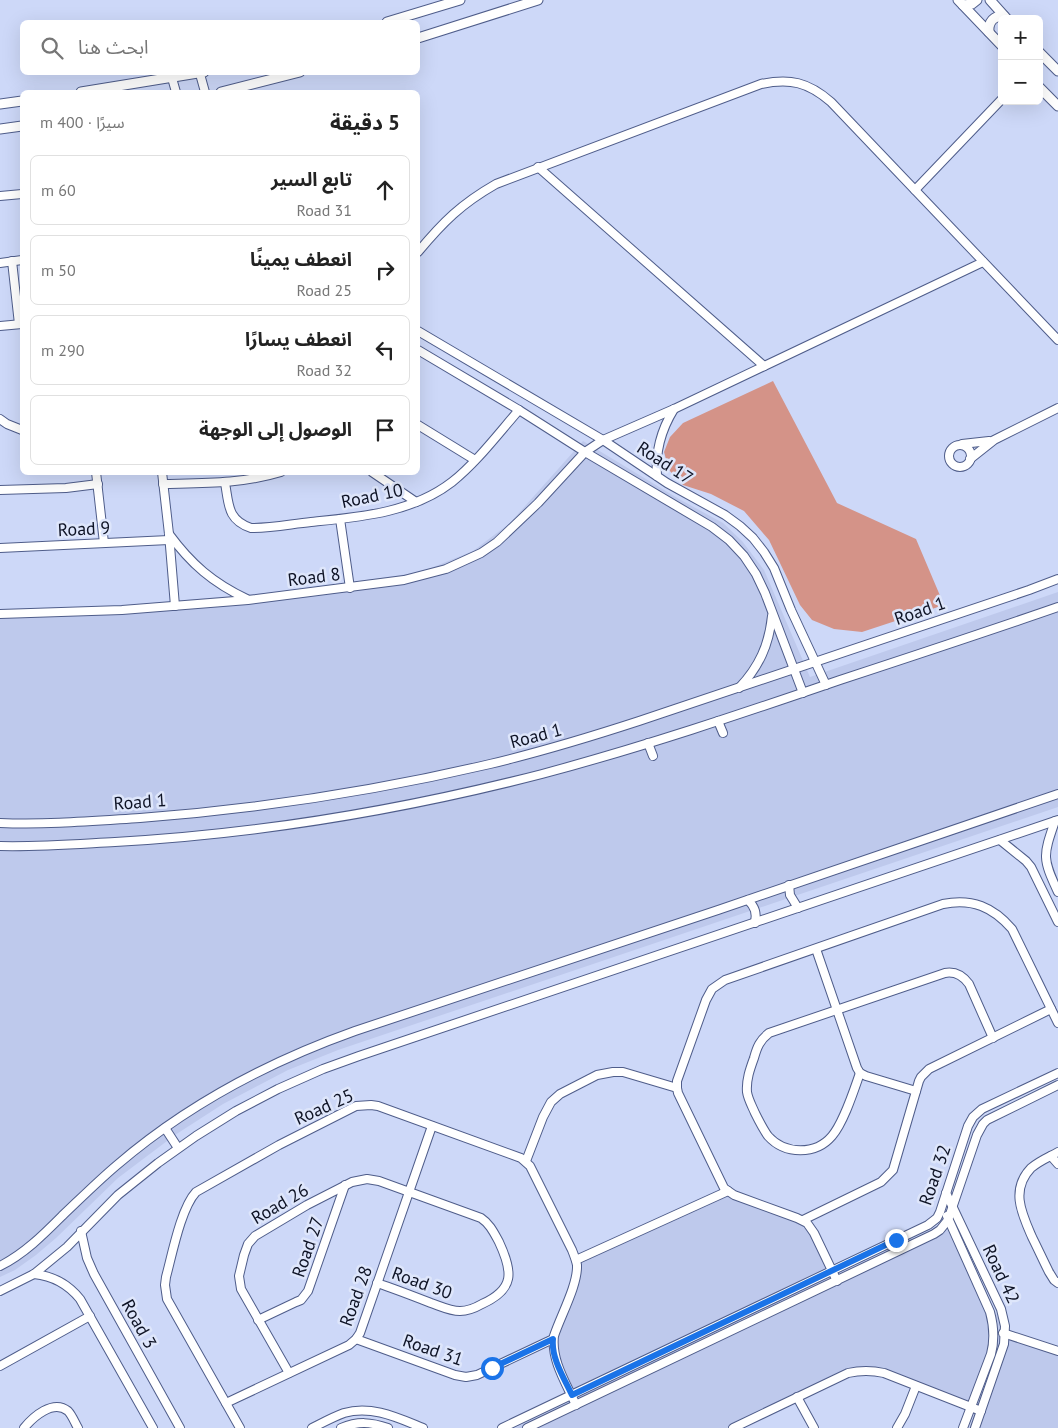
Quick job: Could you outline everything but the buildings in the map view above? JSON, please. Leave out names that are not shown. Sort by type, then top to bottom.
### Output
[{"type":"street","points":[[394,20],[460,0]]},
{"type":"street","points":[[420,37],[538,0]]},
{"type":"street","points":[[961,3],[972,4],[977,0]]},
{"type":"street","points":[[990,0],[1004,15]]},
{"type":"street","points":[[961,3],[998,42]]},
{"type":"street","points":[[988,32],[988,27],[992,20],[998,17]]},
{"type":"street","points":[[1043,56],[1058,71]]},
{"type":"street","points":[[94,90],[190,75]]},
{"type":"street","points":[[202,75],[204,90]]},
{"type":"street","points":[[230,90],[289,75]]},
{"type":"street","points":[[172,78],[175,90]]},
{"type":"street","points":[[420,250],[458,209],[476,195],[496,184],[761,84],[774,81],[789,81],[805,84],[825,96],[1058,340]]},
{"type":"street","points":[[257,90],[264,82]]},
{"type":"street","points":[[1043,91],[1058,106]]},
{"type":"street","points":[[0,104],[20,101]]},
{"type":"street","points":[[915,190],[998,103]]},
{"type":"street","points":[[0,129],[20,126]]},
{"type":"street","points":[[538,167],[764,366]]},
{"type":"street","points":[[0,196],[20,194]]},
{"type":"street","points":[[0,262],[20,260]]},
{"type":"street","points":[[12,261],[20,317]]},
{"type":"street","name":"Road 8","points":[[0,614],[95,611],[248,600],[350,588],[404,580],[434,573],[464,562],[496,542],[524,516],[585,452],[603,440],[674,409],[983,262]]},
{"type":"street","points":[[0,326],[20,324]]},
{"type":"street","name":"Road 17","points":[[420,332],[603,440],[657,476],[725,515],[740,526],[753,538],[774,568],[826,685]]},
{"type":"street","name":"Road 17","points":[[420,351],[712,527],[729,540],[744,556],[756,574],[803,693]]},
{"type":"street","points":[[994,440],[978,444],[955,445],[950,451],[949,459],[951,463],[959,467],[963,466],[994,440],[1058,408]]},
{"type":"street","points":[[657,476],[659,441],[674,409]]},
{"type":"street","name":"Road 10","points":[[225,483],[230,511],[234,519],[242,525],[251,528],[340,519],[378,513],[416,502],[435,493],[453,481],[475,460],[519,410]]},
{"type":"street","points":[[0,419],[20,429]]},
{"type":"street","points":[[420,426],[475,460]]},
{"type":"street","points":[[962,444],[970,450],[970,459]]},
{"type":"street","points":[[96,475],[104,543]]},
{"type":"street","points":[[162,475],[175,606]]},
{"type":"street","points":[[163,484],[225,483],[269,475]]},
{"type":"street","points":[[376,475],[416,502]]},
{"type":"street","points":[[0,490],[66,488],[98,484]]},
{"type":"street","points":[[340,519],[350,588]]},
{"type":"street","points":[[169,537],[212,580],[248,600]]},
{"type":"street","name":"Road 9","points":[[0,548],[104,543],[169,537]]},
{"type":"street","name":"Road 1","points":[[0,823],[68,822],[253,807],[347,793],[432,777],[533,753],[639,721],[1058,579]]},
{"type":"street","points":[[0,846],[64,845],[203,836],[352,816],[488,787],[648,744],[1058,606]]},
{"type":"street","points":[[738,688],[750,676],[766,647],[771,631],[772,614]]},
{"type":"street","points":[[718,720],[723,733]]},
{"type":"street","points":[[648,744],[653,756]]},
{"type":"street","points":[[0,1266],[26,1249],[106,1174],[165,1128],[239,1081],[277,1062],[335,1038],[1058,794]]},
{"type":"street","points":[[0,1291],[34,1274],[56,1256],[118,1195],[178,1148],[216,1123],[257,1100],[301,1079],[341,1062],[1056,821]]},
{"type":"street","points":[[1056,821],[1047,844],[1045,860],[1058,892]]},
{"type":"street","points":[[1000,840],[1031,867],[1058,922]]},
{"type":"street","points":[[789,885],[790,895],[798,908]]},
{"type":"street","points":[[748,900],[754,908],[755,923]]},
{"type":"street","points":[[837,1281],[814,1233],[807,1223],[728,1192],[720,1182],[679,1096],[676,1088],[677,1081],[712,989],[725,980],[944,904],[970,902],[999,915],[1012,929],[1058,1023]]},
{"type":"street","points":[[816,949],[860,1073],[916,1091]]},
{"type":"street","points":[[860,1073],[840,1124],[833,1135],[817,1147],[807,1150],[787,1149],[774,1141],[764,1130],[750,1103],[747,1090],[747,1079],[759,1044],[764,1037],[775,1030],[940,974],[950,972],[957,974],[969,984],[993,1038]]},
{"type":"street","points":[[803,1220],[881,1182],[890,1175],[921,1077],[929,1069],[1051,1010]]},
{"type":"street","points":[[576,1404],[555,1359],[553,1339],[574,1282],[577,1266],[576,1260],[536,1177],[526,1161],[551,1102],[560,1094],[597,1075],[623,1072],[676,1088]]},
{"type":"street","name":"Road 32","points":[[502,1428],[928,1225],[937,1218],[964,1136],[973,1117],[982,1109],[1058,1073]]},
{"type":"street","name":"Road 32","points":[[527,1428],[934,1234],[948,1220],[976,1136],[982,1124],[1058,1086]]},
{"type":"street","name":"Road 25","points":[[240,1428],[170,1306],[165,1292],[166,1277],[185,1210],[196,1192],[296,1136],[356,1106],[370,1104],[526,1161]]},
{"type":"street","name":"Road 28","points":[[226,1403],[349,1345],[356,1339],[360,1333],[432,1126]]},
{"type":"street","points":[[165,1128],[178,1148]]},
{"type":"street","points":[[1058,1164],[1055,1154],[1030,1169],[1020,1190],[1019,1201],[1022,1213],[1049,1272],[1058,1283]]},
{"type":"street","name":"Road 26","points":[[289,1373],[239,1285],[239,1276],[248,1244],[259,1233],[307,1205],[360,1180],[373,1180],[409,1191]]},
{"type":"street","name":"Road 27","points":[[258,1320],[301,1300],[308,1291],[345,1186]]},
{"type":"street","name":"Road 30","points":[[377,1283],[446,1308],[462,1311],[473,1309],[492,1300],[499,1295],[507,1282],[509,1270],[505,1256],[490,1225],[486,1221],[476,1215],[409,1191]]},
{"type":"street","points":[[576,1260],[728,1192]]},
{"type":"street","name":"Road 42","points":[[946,1193],[1002,1309],[1004,1317],[1006,1334],[1002,1352],[975,1428]]},
{"type":"street","name":"Road 42","points":[[942,1205],[990,1312],[994,1330],[991,1354],[963,1428]]},
{"type":"street","name":"Road 3","points":[[81,1231],[86,1258],[94,1274],[180,1428]]},
{"type":"street","points":[[34,1274],[52,1277],[68,1286],[80,1299],[153,1428]]},
{"type":"street","points":[[0,1366],[90,1316]]},
{"type":"street","points":[[994,1330],[1058,1352]]},
{"type":"street","name":"Road 31","points":[[356,1339],[455,1375],[466,1377],[477,1375],[553,1339]]},
{"type":"street","points":[[733,1428],[745,1426],[797,1397],[848,1372],[860,1370],[872,1370],[884,1374],[981,1411]]},
{"type":"street","points":[[897,1428],[905,1414],[916,1386]]},
{"type":"street","points":[[797,1397],[814,1428]]},
{"type":"street","points":[[24,1428],[43,1411],[56,1407],[63,1408],[69,1412],[78,1428]]},
{"type":"street","points":[[312,1428],[344,1413],[363,1410],[383,1412],[423,1428]]},
{"type":"street","points":[[341,1428],[360,1422],[369,1422],[388,1428]]},
{"type":"shaded area","points":[[773,381],[837,503],[916,539],[944,605],[862,632],[834,629],[812,620],[800,605],[769,540],[744,511],[711,494],[683,485],[669,470],[664,452],[670,437],[683,423]]},
{"type":"shaded area","points":[[583,441],[679,499],[723,523],[742,541],[764,570],[810,677],[1058,592],[1058,807],[338,1050],[288,1070],[223,1104],[175,1135],[118,1178],[36,1255],[15,1270],[0,1277],[0,609],[118,606],[299,590],[421,572],[473,551],[510,523]]},
{"type":"shaded area","points":[[729,1196],[800,1221],[805,1225],[832,1277],[931,1230],[938,1225],[948,1208],[1000,1322],[1012,1332],[1058,1348],[1058,1428],[969,1428],[977,1407],[872,1368],[860,1367],[848,1370],[727,1428],[515,1428],[577,1398],[555,1343],[580,1263]]},
{"type":"route","points":[[492,1368],[553,1339],[555,1359],[572,1395],[896,1240]]}]
